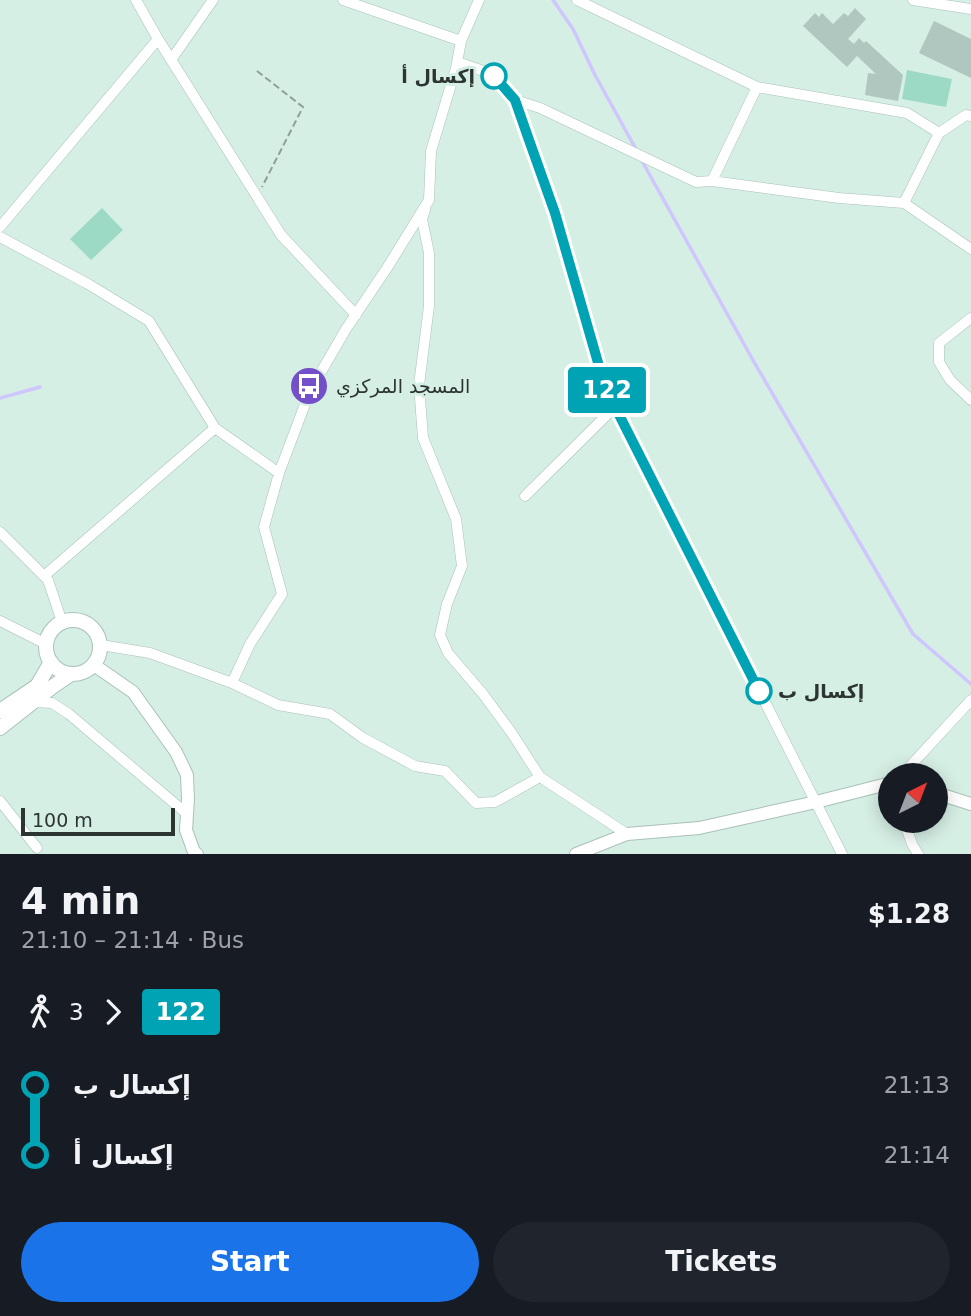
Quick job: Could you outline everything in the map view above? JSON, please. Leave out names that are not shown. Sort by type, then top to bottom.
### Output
[{"type":"main road","points":[[80,620],[94,629],[99,637],[100,652],[94,666],[87,671],[64,673],[51,662],[46,644],[51,631],[62,622],[80,620]]},
{"type":"main road","points":[[0,711],[37,686],[51,662]]},
{"type":"main road","points":[[0,728],[71,674]]},
{"type":"street","points":[[136,0],[281,235],[356,315]]},
{"type":"street","points":[[171,60],[213,0]]},
{"type":"street","points":[[343,0],[461,41]]},
{"type":"street","points":[[479,0],[461,41],[456,68],[431,151],[429,200],[422,219],[429,253],[429,306],[419,385],[423,438],[456,519],[462,566],[447,604],[440,635],[449,653],[511,732],[540,777],[627,835]]},
{"type":"street","points":[[577,0],[757,87],[908,113],[939,133]]},
{"type":"street","points":[[913,0],[971,9]]},
{"type":"street","points":[[0,227],[159,39]]},
{"type":"street","points":[[456,68],[463,64],[492,74],[515,100],[555,213],[605,387],[842,854]]},
{"type":"street","points":[[712,181],[757,87]]},
{"type":"street","points":[[515,100],[540,108],[696,182],[712,181],[839,198],[904,203],[971,249]]},
{"type":"street","points":[[904,203],[939,133],[966,115],[971,116]]},
{"type":"street","points":[[232,683],[250,644],[282,594],[264,527],[279,473],[310,391],[429,200]]},
{"type":"street","points":[[0,237],[88,284],[149,321],[215,428],[279,473]]},
{"type":"street","points":[[971,318],[939,343],[939,362],[950,380],[971,400]]},
{"type":"street","points":[[525,496],[615,407]]},
{"type":"street","points":[[44,576],[215,428]]},
{"type":"street","points":[[0,532],[48,580],[62,622]]},
{"type":"street","points":[[0,621],[46,644]]},
{"type":"street","points":[[101,645],[150,653],[232,683],[278,705],[330,714],[363,738],[415,766],[446,771],[476,803],[495,802],[540,777]]},
{"type":"street","points":[[94,666],[133,692],[176,752],[187,775],[186,830],[197,854]]},
{"type":"street","points":[[913,763],[971,700]]},
{"type":"street","points":[[33,702],[52,703],[69,714],[187,814]]},
{"type":"street","points":[[576,854],[627,835],[699,828],[878,786]]},
{"type":"street","points":[[948,797],[971,804]]},
{"type":"street","points":[[0,801],[37,848]]},
{"type":"street","points":[[908,833],[918,854]]},
{"type":"path","points":[[257,71],[303,107],[257,197]]},
{"type":"green space","points":[[907,70],[952,79],[946,107],[902,99]]},
{"type":"green space","points":[[102,208],[123,230],[91,260],[70,239]]},
{"type":"building","points":[[855,8],[866,19],[848,39],[854,44],[859,38],[864,43],[866,41],[903,75],[898,101],[865,95],[868,73],[876,74],[857,56],[847,67],[803,26],[815,13],[819,17],[822,13],[833,24],[844,13],[848,16]]},
{"type":"building","points":[[934,21],[971,39],[971,78],[919,53]]},
{"type":"waterway","points":[[553,0],[573,29],[637,151]]},
{"type":"waterway","points":[[642,161],[754,362],[913,634],[971,684]]},
{"type":"waterway","points":[[0,398],[40,387]]},
{"type":"bus line","name":"122","points":[[494,76],[515,100],[555,213],[605,387],[759,691]]},
{"type":"place","name":"إكسال أ","points":[[494,76]]},
{"type":"place","name":"المسجد المركزي","points":[[309,386]]},
{"type":"place","name":"إكسال ب","points":[[759,691]]}]
